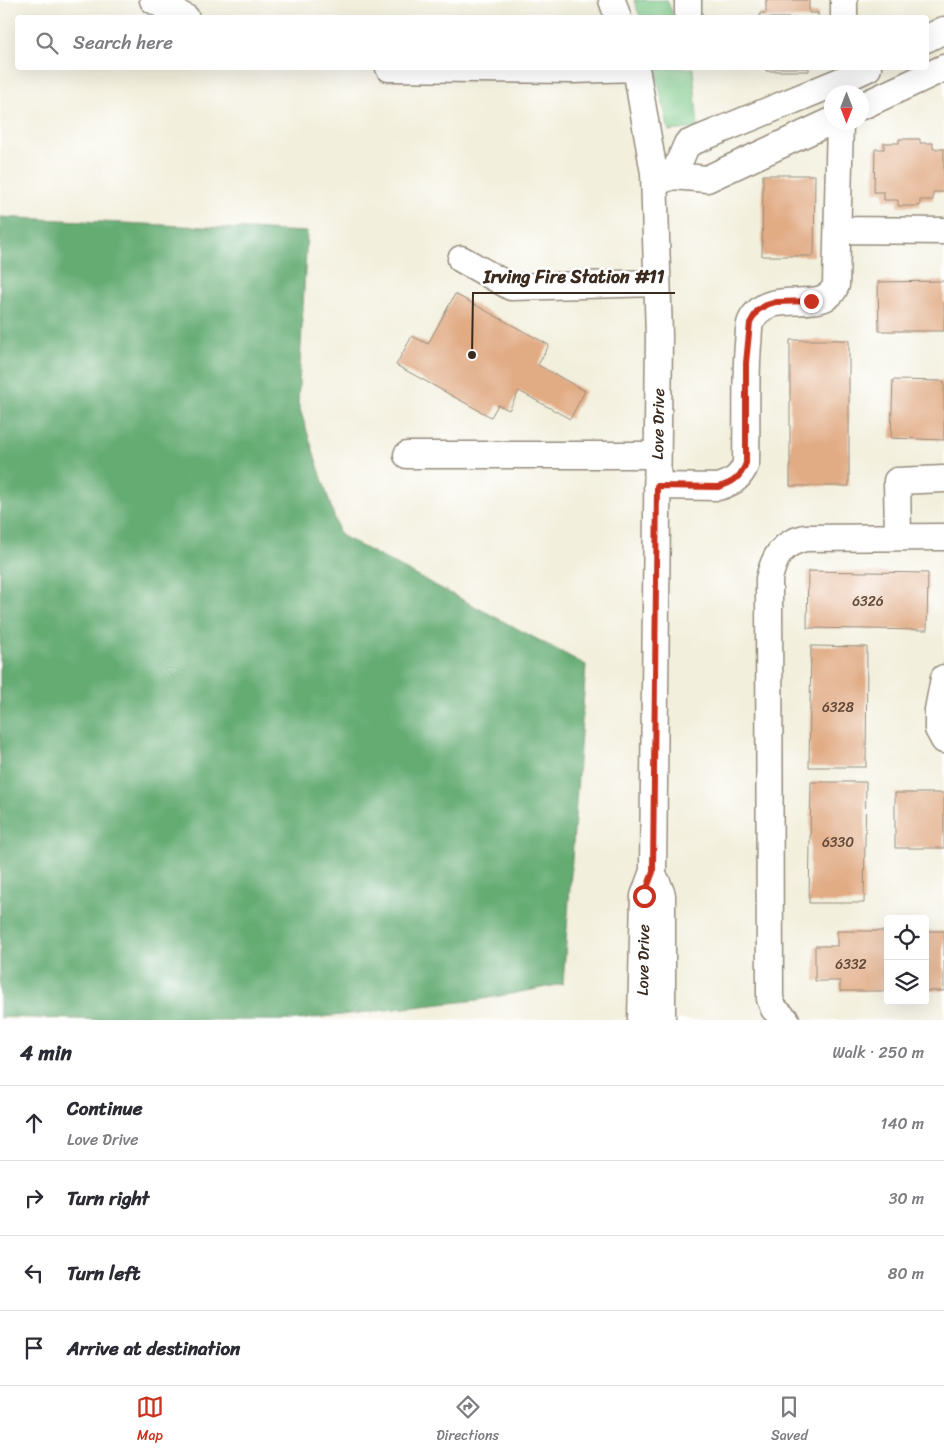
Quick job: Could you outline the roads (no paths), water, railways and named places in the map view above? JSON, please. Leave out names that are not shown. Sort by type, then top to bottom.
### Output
[{"type":"street","points":[[153,0],[180,15]]},
{"type":"street","points":[[612,0],[617,15]]},
{"type":"street","points":[[688,0],[688,15]]},
{"type":"street","points":[[844,0],[844,15]]},
{"type":"street","points":[[929,37],[944,30]]},
{"type":"street","points":[[869,103],[944,68]]},
{"type":"street","name":"Love Drive","points":[[636,70],[654,173],[664,179],[657,283],[659,336],[653,872],[644,896],[641,1020]]},
{"type":"street","points":[[664,179],[686,144],[864,70]]},
{"type":"street","points":[[664,179],[707,179],[824,125]]},
{"type":"street","points":[[657,486],[718,487],[728,484],[742,473],[746,463],[746,363],[750,323],[757,311],[766,305],[776,302],[827,298],[833,293],[836,285],[840,130]]},
{"type":"street","points":[[838,230],[944,231]]},
{"type":"street","points":[[461,259],[511,287],[657,283]]},
{"type":"street","points":[[407,455],[657,455]]},
{"type":"street","points":[[898,537],[897,481],[944,478]]},
{"type":"street","points":[[786,1020],[774,1009],[770,999],[769,579],[776,559],[784,548],[793,541],[805,538],[944,537]]},
{"type":"street","points":[[944,678],[938,710],[938,729],[944,740]]},
{"type":"street","name":"Love Drive","points":[[653,872],[662,895],[662,1020]]},
{"type":"place","name":"Irving Fire Station #11","points":[[472,355]]}]
